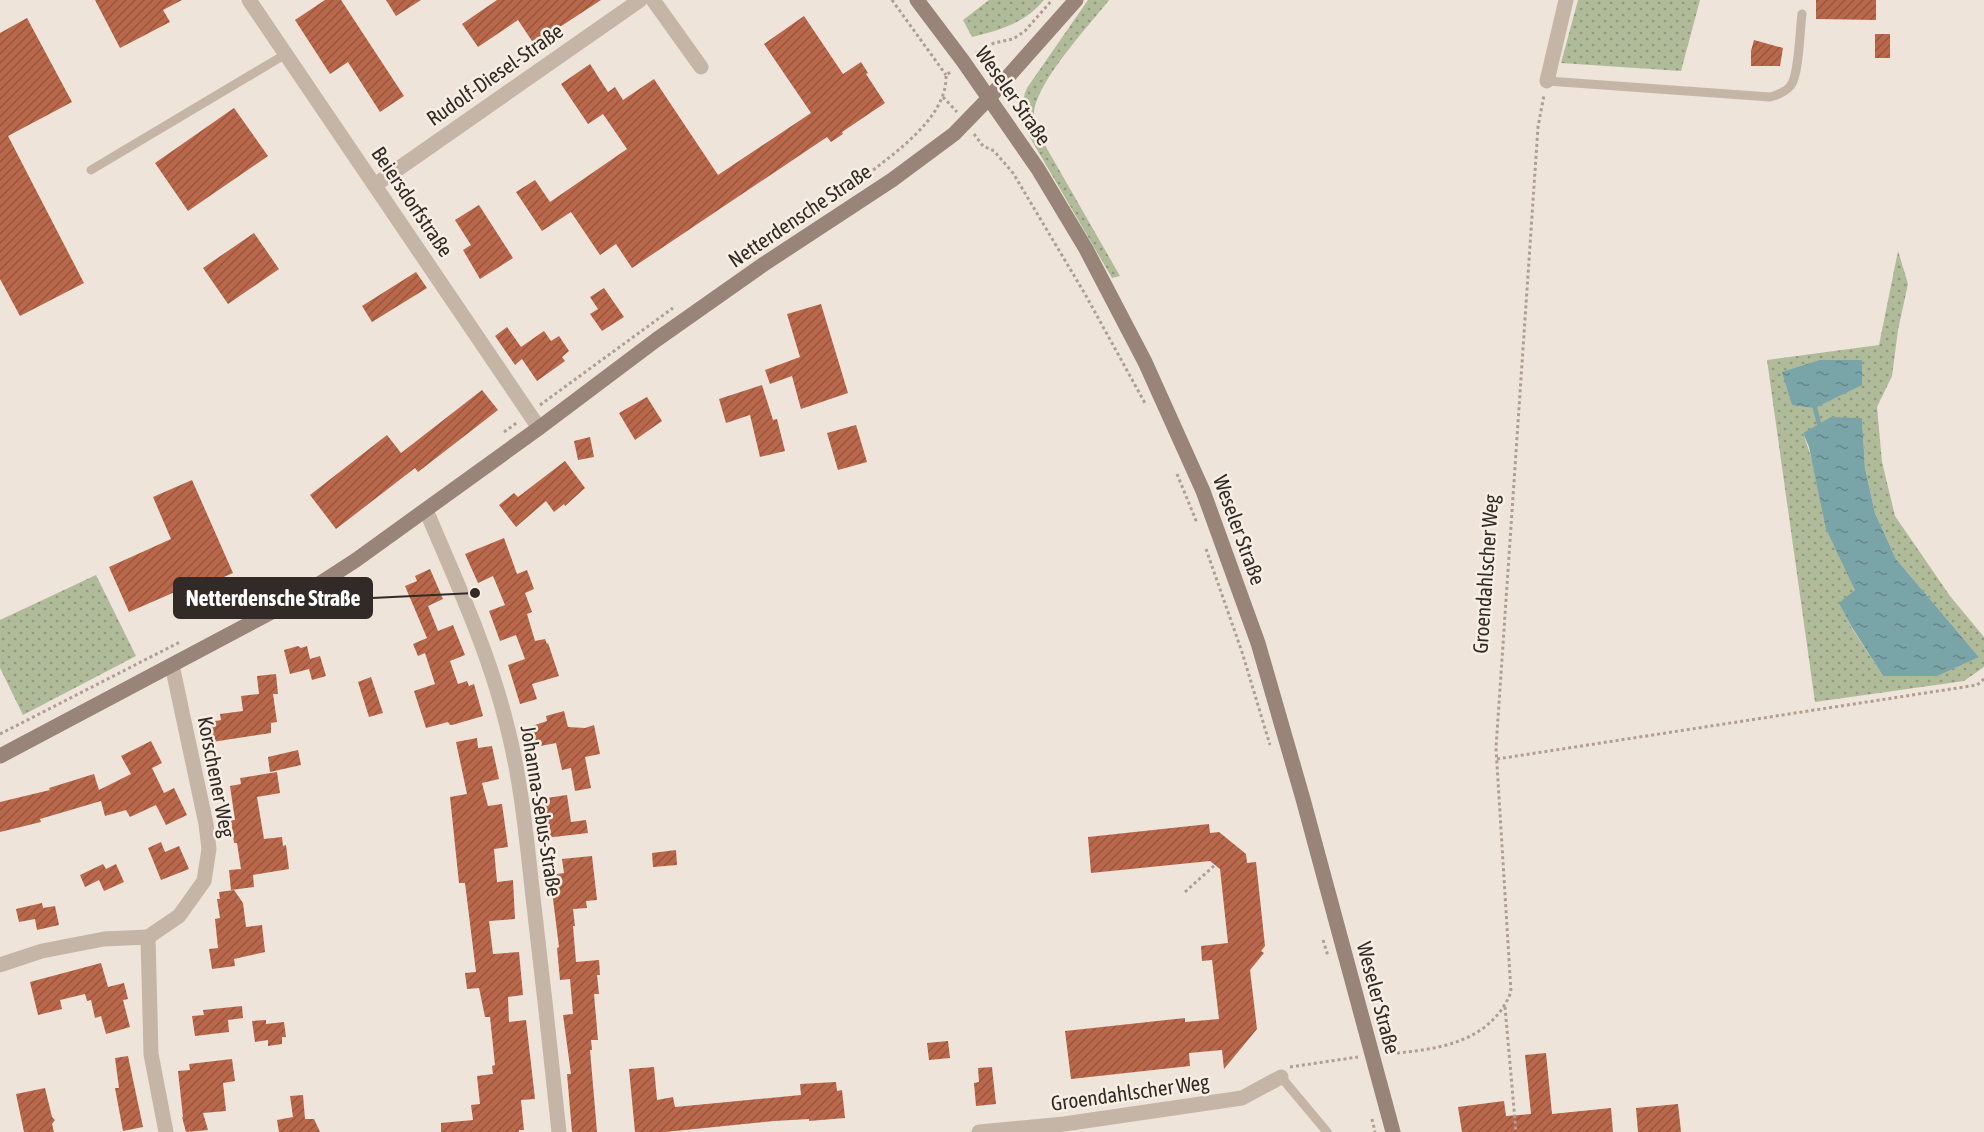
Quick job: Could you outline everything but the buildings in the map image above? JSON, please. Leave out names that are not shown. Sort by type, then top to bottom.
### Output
[{"type":"main road","name":"Weseler Straße","points":[[917,0],[963,61],[1038,170],[1086,249],[1145,362],[1203,490],[1258,643],[1303,799],[1364,1056],[1393,1132]]},
{"type":"main road","name":"Netterdensche Straße","points":[[0,756],[296,599],[356,560],[656,340],[764,264],[892,180],[954,134],[1076,0]]},
{"type":"street","name":"Beiersdorfstraße","points":[[249,0],[539,428]]},
{"type":"street","name":"Rudolf-Diesel-Straße","points":[[375,184],[640,0]]},
{"type":"street","points":[[653,0],[702,67]]},
{"type":"street","points":[[1547,81],[1566,0]]},
{"type":"street","name":"Johanna-Sebus-Straße","points":[[426,510],[463,598],[491,674],[506,721],[517,768],[559,1132]]},
{"type":"street","name":"Korschener Weg","points":[[148,937],[178,916],[204,882],[209,849],[206,824],[172,665]]},
{"type":"street","points":[[0,965],[42,951],[105,939],[148,937],[151,1054],[166,1132]]},
{"type":"street","name":"Groendahlscher Weg","points":[[979,1132],[1064,1124],[1242,1098],[1281,1077]]},
{"type":"lane","points":[[1547,81],[1770,97],[1781,94],[1792,84],[1796,69],[1802,14]]},
{"type":"lane","points":[[91,170],[286,54]]},
{"type":"lane","points":[[1281,1077],[1328,1132]]},
{"type":"path","points":[[858,182],[898,150],[930,119],[943,97],[947,84],[946,75],[892,0]]},
{"type":"path","points":[[946,75],[984,48],[994,43],[1013,39],[1025,31],[1052,0]]},
{"type":"path","name":"Groendahlscher Weg","points":[[1516,1132],[1505,1007],[1511,992],[1497,759],[1497,724],[1538,127],[1547,81]]},
{"type":"path","points":[[943,97],[984,146],[993,151],[1013,173],[1085,294],[1146,406]]},
{"type":"path","points":[[501,435],[674,307]]},
{"type":"path","points":[[1173,466],[1198,526]]},
{"type":"path","points":[[1205,547],[1242,652],[1272,753]]},
{"type":"path","points":[[0,734],[181,641]]},
{"type":"path","points":[[1497,759],[1977,685],[1984,680]]},
{"type":"path","points":[[1185,892],[1215,865]]},
{"type":"path","points":[[1321,930],[1330,962]]},
{"type":"path","points":[[1281,1077],[1290,1067],[1364,1056],[1427,1050],[1458,1042],[1493,1021],[1505,1007]]},
{"type":"green space","points":[[989,0],[1044,0],[1020,20],[972,37],[963,20]]},
{"type":"green space","points":[[1088,0],[1109,0],[1052,73],[1042,89],[1034,117],[1042,140],[1120,276],[1112,278],[1025,129],[1022,113],[1027,88]]},
{"type":"green space","points":[[1578,0],[1700,0],[1681,71],[1561,63]]},
{"type":"green space","points":[[1898,251],[1908,284],[1898,330],[1892,376],[1877,407],[1882,462],[1895,516],[1950,596],[1984,637],[1984,667],[1964,681],[1815,702],[1767,360],[1879,345]],"holes":[[[1862,418],[1865,468],[1875,513],[1896,559],[1979,657],[1883,676],[1851,627],[1840,603],[1856,591],[1803,433]]]},
{"type":"green space","points":[[96,575],[136,656],[23,715],[0,668],[0,620]]},
{"type":"water","points":[[1820,360],[1862,360],[1862,385],[1815,408],[1792,405],[1782,372]]},
{"type":"water","points":[[1831,417],[1862,418],[1865,468],[1875,513],[1896,559],[1979,657],[1937,676],[1883,676],[1851,626],[1839,603],[1855,590],[1826,529],[1809,447],[1803,433]]},
{"type":"waterway","points":[[1815,408],[1819,424]]},
{"type":"place","name":"Netterdensche Straße","points":[[475,593]]}]
